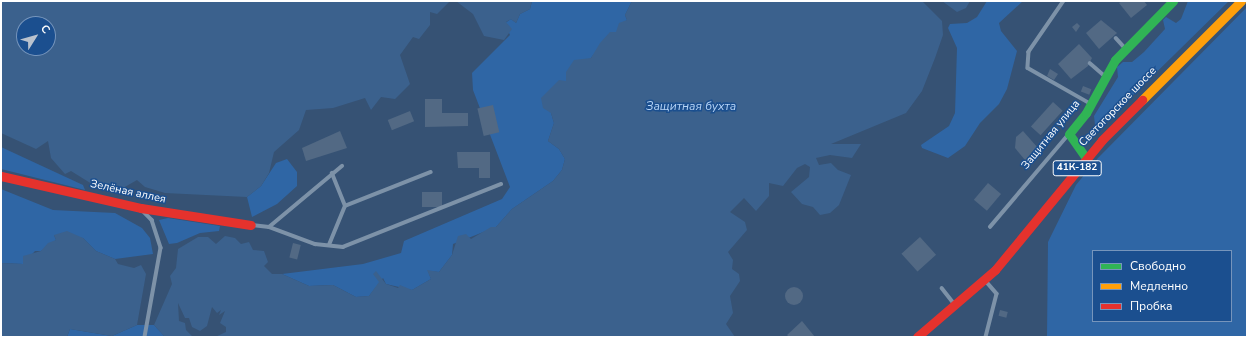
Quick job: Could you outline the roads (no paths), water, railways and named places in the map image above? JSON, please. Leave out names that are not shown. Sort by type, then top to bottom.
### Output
[{"type":"main road","name":"Защитная улица","points":[[1069,134],[1091,104],[1104,76],[1126,49],[1173,1]]},
{"type":"main road","name":"Светогорское шоссе","points":[[917,337],[985,280],[1012,251],[1086,158],[1241,1]]},
{"type":"main road","points":[[1069,134],[1086,158]]},
{"type":"main road","name":"Зелёная аллея","points":[[1,176],[141,208],[251,225]]},
{"type":"lane","points":[[1064,1],[1032,47],[1027,62],[1028,68],[1091,104]]},
{"type":"lane","points":[[1116,38],[1126,49]]},
{"type":"lane","points":[[1090,63],[1104,76]]},
{"type":"lane","name":"Защитная улица","points":[[990,227],[1069,134]]},
{"type":"lane","points":[[269,227],[342,166]]},
{"type":"lane","points":[[328,244],[345,206],[431,172]]},
{"type":"lane","points":[[332,173],[345,206]]},
{"type":"lane","points":[[251,225],[269,227],[315,244],[343,246],[501,184]]},
{"type":"lane","points":[[141,208],[152,220],[161,248],[145,337]]},
{"type":"lane","points":[[985,280],[997,294],[986,337]]},
{"type":"lane","points":[[942,288],[955,305]]},
{"type":"water","points":[[1,1],[450,1],[437,14],[430,12],[430,25],[419,39],[413,37],[400,55],[410,84],[395,99],[381,97],[371,110],[365,98],[333,108],[306,110],[299,130],[274,152],[269,173],[261,186],[247,197],[165,193],[145,187],[137,180],[123,188],[100,189],[71,171],[65,174],[51,158],[48,141],[36,149],[1,133]]},
{"type":"water","points":[[456,1],[532,1],[530,9],[520,14],[516,23],[511,19],[506,22],[512,29],[504,40],[484,36],[473,14]]},
{"type":"water","name":"Защитная бухта","points":[[632,1],[922,1],[942,21],[943,35],[935,58],[922,91],[906,113],[831,144],[861,144],[852,158],[830,155],[816,158],[819,165],[831,163],[838,170],[851,175],[839,205],[830,213],[820,215],[813,207],[802,204],[791,192],[809,177],[810,167],[805,164],[797,168],[783,186],[769,183],[769,196],[756,211],[744,198],[730,212],[745,222],[747,230],[728,252],[733,260],[732,269],[739,274],[740,281],[730,296],[733,313],[726,324],[735,337],[215,337],[226,332],[226,327],[220,323],[225,311],[219,315],[221,310],[217,313],[212,307],[207,326],[200,331],[192,327],[189,318],[185,318],[178,303],[179,321],[185,323],[186,330],[193,337],[165,337],[154,325],[172,284],[170,276],[176,268],[178,249],[198,237],[208,237],[216,244],[225,236],[235,238],[241,244],[249,242],[253,250],[264,251],[268,262],[264,266],[272,274],[282,274],[309,286],[333,285],[356,297],[369,296],[379,282],[373,274],[376,271],[386,284],[398,288],[400,285],[412,290],[431,279],[427,270],[439,272],[452,255],[458,236],[466,234],[471,239],[491,227],[496,227],[512,209],[553,181],[562,170],[565,159],[559,149],[548,141],[554,123],[551,113],[543,108],[541,98],[559,80],[566,81],[566,72],[574,60],[591,58],[600,43],[610,32],[616,32],[619,23],[627,20],[625,15]]},
{"type":"water","points":[[942,1],[970,1],[966,8],[957,12]]},
{"type":"water","points":[[67,231],[83,238],[96,251],[115,259],[118,264],[134,268],[141,265],[146,274],[137,325],[112,336],[70,329],[67,337],[1,337],[1,263],[23,264],[23,256],[41,251],[48,243],[56,240],[54,235]]}]
